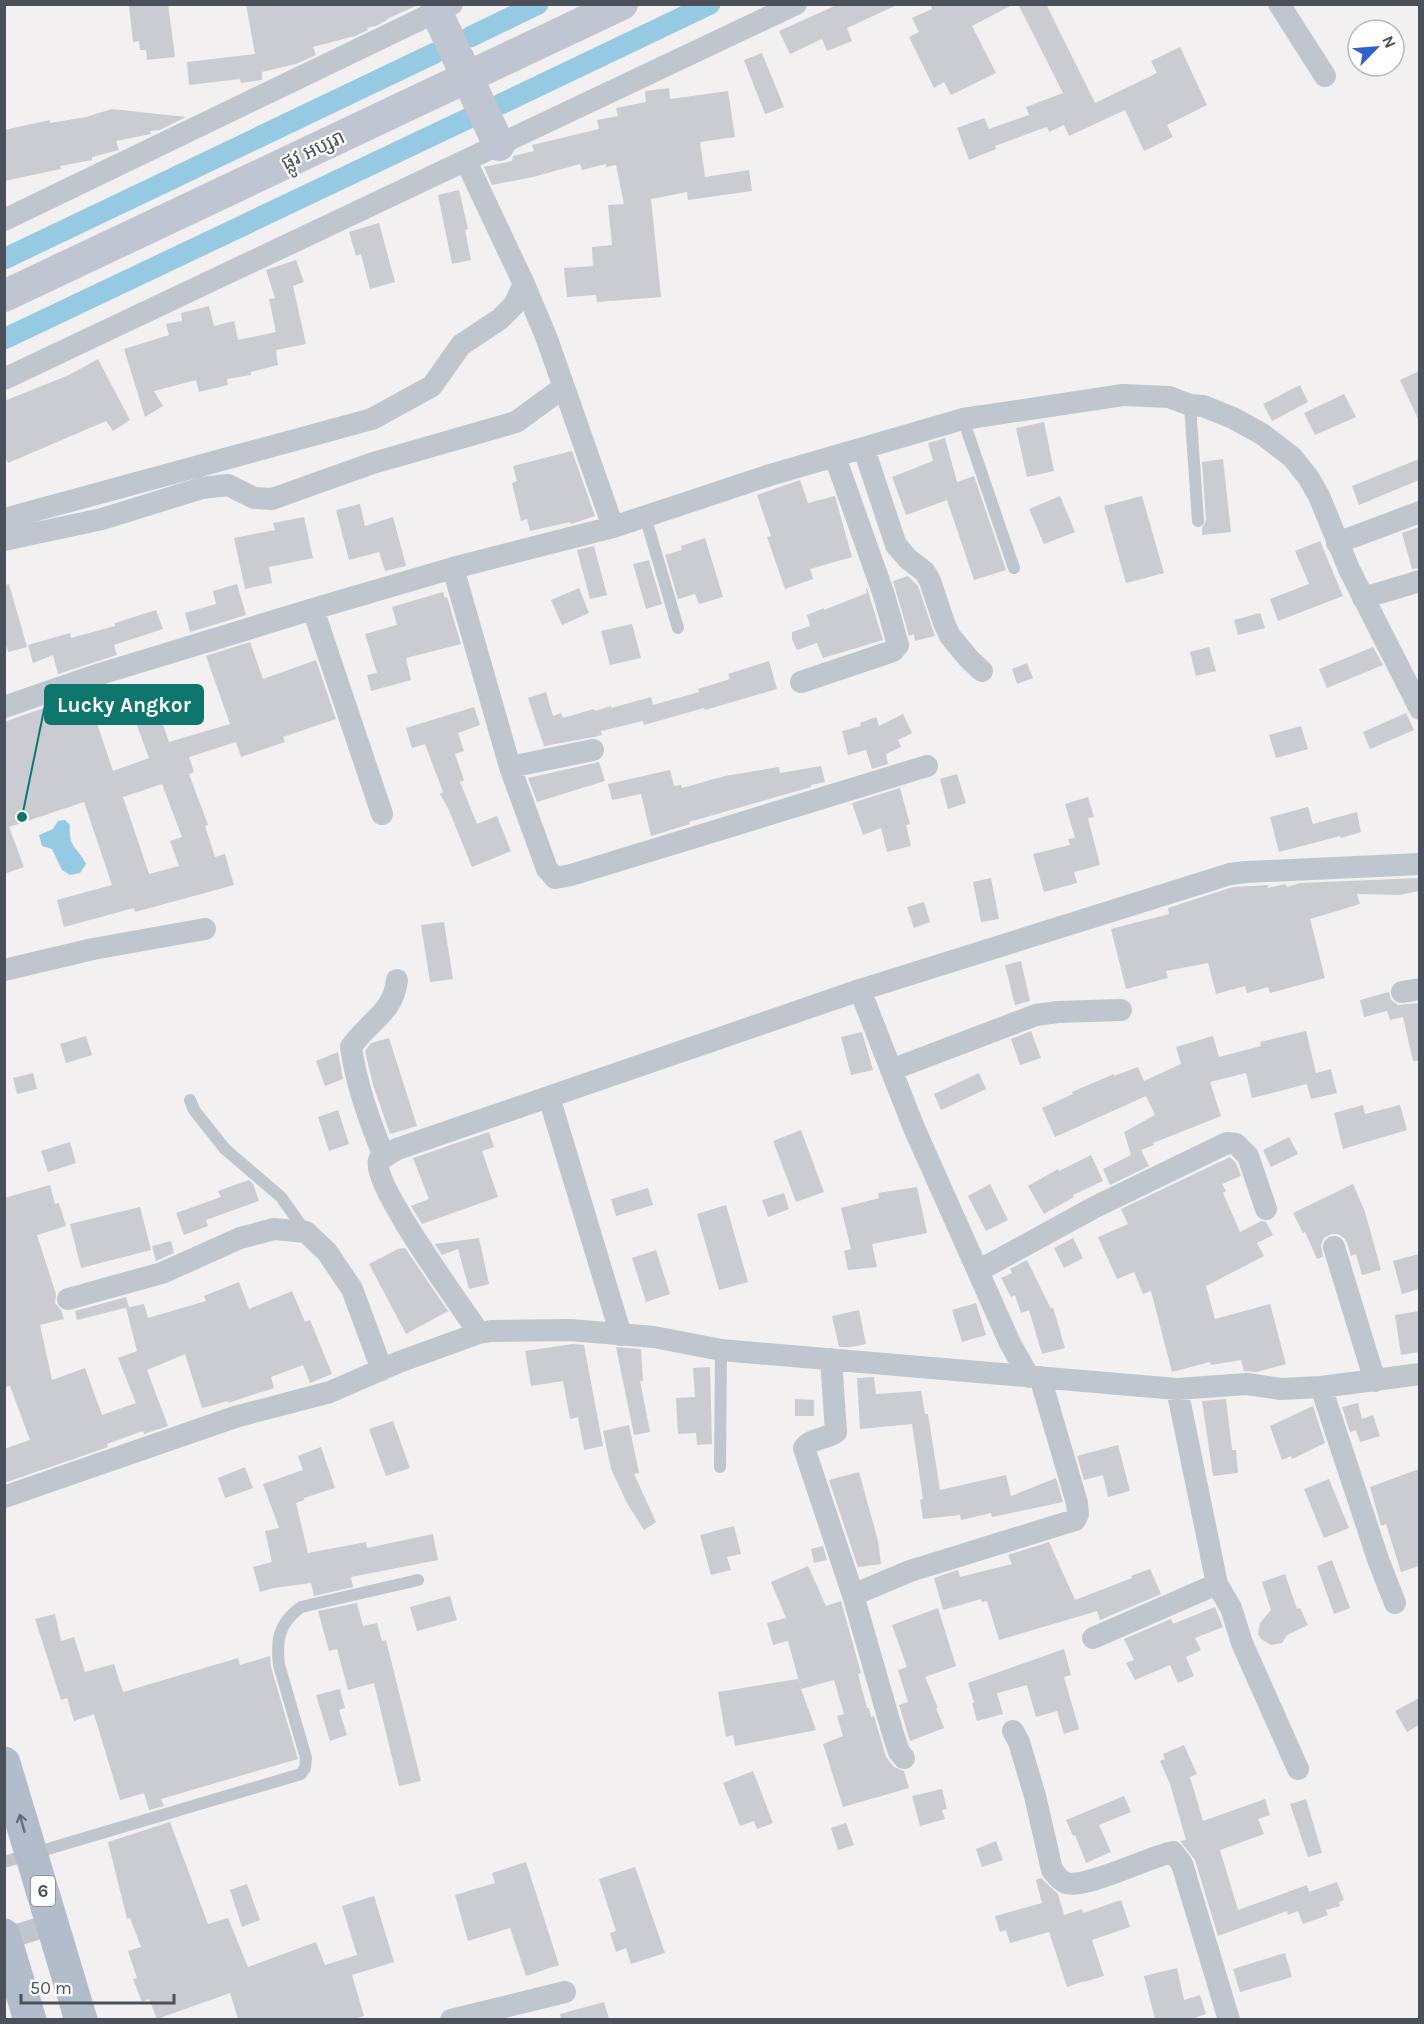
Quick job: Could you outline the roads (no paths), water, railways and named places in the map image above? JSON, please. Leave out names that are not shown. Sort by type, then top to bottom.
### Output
[{"type":"main road","name":"ផ្លូវ អប្សរា","points":[[4,296],[622,4]]},
{"type":"main road","points":[[444,8],[467,78],[499,145]]},
{"type":"main road","name":"6","points":[[4,1763],[18,1858],[53,1924],[81,2019]]},
{"type":"main road","points":[[5,1937],[30,2019]]},
{"type":"street","points":[[4,379],[796,4]]},
{"type":"street","points":[[1280,4],[1325,76]]},
{"type":"street","points":[[4,220],[444,8]]},
{"type":"street","points":[[466,161],[524,284],[564,387],[613,526]]},
{"type":"street","points":[[4,519],[372,419],[432,386],[461,345],[500,319],[514,305],[524,284]]},
{"type":"street","points":[[4,540],[102,519],[201,488],[228,485],[254,498],[272,499],[373,463],[516,422],[564,387]]},
{"type":"street","points":[[4,707],[100,674],[313,609],[453,568],[613,526],[770,475],[963,419],[1124,395],[1169,397],[1190,405],[1203,406],[1233,418],[1262,434],[1292,457],[1308,477],[1318,496],[1363,598],[1419,709]]},
{"type":"street","points":[[864,449],[896,544],[908,559],[925,572],[950,636],[969,659],[982,670]]},
{"type":"street","points":[[801,682],[893,651],[898,645],[884,595],[835,457]]},
{"type":"street","points":[[1337,543],[1419,513]]},
{"type":"street","points":[[453,568],[510,766],[547,869],[555,878],[927,766]]},
{"type":"street","points":[[1363,598],[1419,581]]},
{"type":"street","points":[[313,609],[382,814]]},
{"type":"street","points":[[510,766],[593,750]]},
{"type":"street","points":[[479,1333],[405,1223],[387,1192],[377,1166],[379,1160],[397,1149],[860,990],[1230,874],[1419,864]]},
{"type":"street","points":[[4,970],[93,949],[205,929]]},
{"type":"street","points":[[384,1156],[353,1063],[351,1047],[390,1005],[396,993],[397,980]]},
{"type":"street","points":[[854,1595],[910,1571],[1075,1520],[1078,1514],[1077,1503],[1034,1377],[1010,1343],[923,1149],[860,990]]},
{"type":"street","points":[[891,1070],[1036,1015],[1121,1010]]},
{"type":"street","points":[[549,1096],[621,1335]]},
{"type":"street","points":[[978,1271],[1095,1207],[1227,1143],[1236,1144],[1248,1156],[1266,1209]]},
{"type":"street","points":[[68,1299],[162,1273],[240,1238],[274,1229],[306,1232],[327,1252],[352,1289],[381,1370]]},
{"type":"street","points":[[1334,1247],[1375,1381]]},
{"type":"street","points":[[4,1497],[235,1417],[330,1392],[479,1333],[570,1330],[654,1337],[721,1350],[1177,1389],[1247,1384],[1281,1389],[1320,1387],[1419,1374]]},
{"type":"street","points":[[831,1359],[836,1432],[808,1443],[804,1448],[854,1595],[893,1734],[899,1752],[904,1758]]},
{"type":"street","points":[[1320,1387],[1395,1603]]},
{"type":"street","points":[[1177,1389],[1217,1584],[1231,1608],[1245,1652],[1298,1768]]},
{"type":"street","points":[[1093,1638],[1217,1584]]},
{"type":"street","points":[[1013,1731],[1019,1742],[1035,1796],[1052,1870],[1060,1879],[1066,1883],[1086,1882],[1158,1855],[1173,1852],[1182,1864],[1229,2019]]},
{"type":"street","points":[[5,1937],[53,1924]]},
{"type":"street","points":[[451,2019],[565,1992]]},
{"type":"lane","points":[[1190,405],[1198,521]]},
{"type":"lane","points":[[963,419],[1014,568]]},
{"type":"lane","points":[[645,516],[678,628]]},
{"type":"lane","points":[[190,1100],[225,1149],[281,1197],[306,1232]]},
{"type":"lane","points":[[720,1467],[721,1350]]},
{"type":"lane","points":[[18,1858],[301,1774],[305,1768],[306,1758],[279,1665],[278,1652],[283,1624],[301,1607],[418,1580]]},
{"type":"water","points":[[65,820],[70,825],[72,843],[86,864],[80,873],[70,875],[62,870],[52,849],[42,846],[39,835],[53,829],[58,821]]},
{"type":"waterway","points":[[470,37],[538,4]]},
{"type":"waterway","points":[[501,104],[710,4]]},
{"type":"waterway","points":[[4,259],[435,53]]},
{"type":"waterway","points":[[4,339],[467,119]]},
{"type":"place","name":"Lucky Angkor","points":[[22,817]]}]
